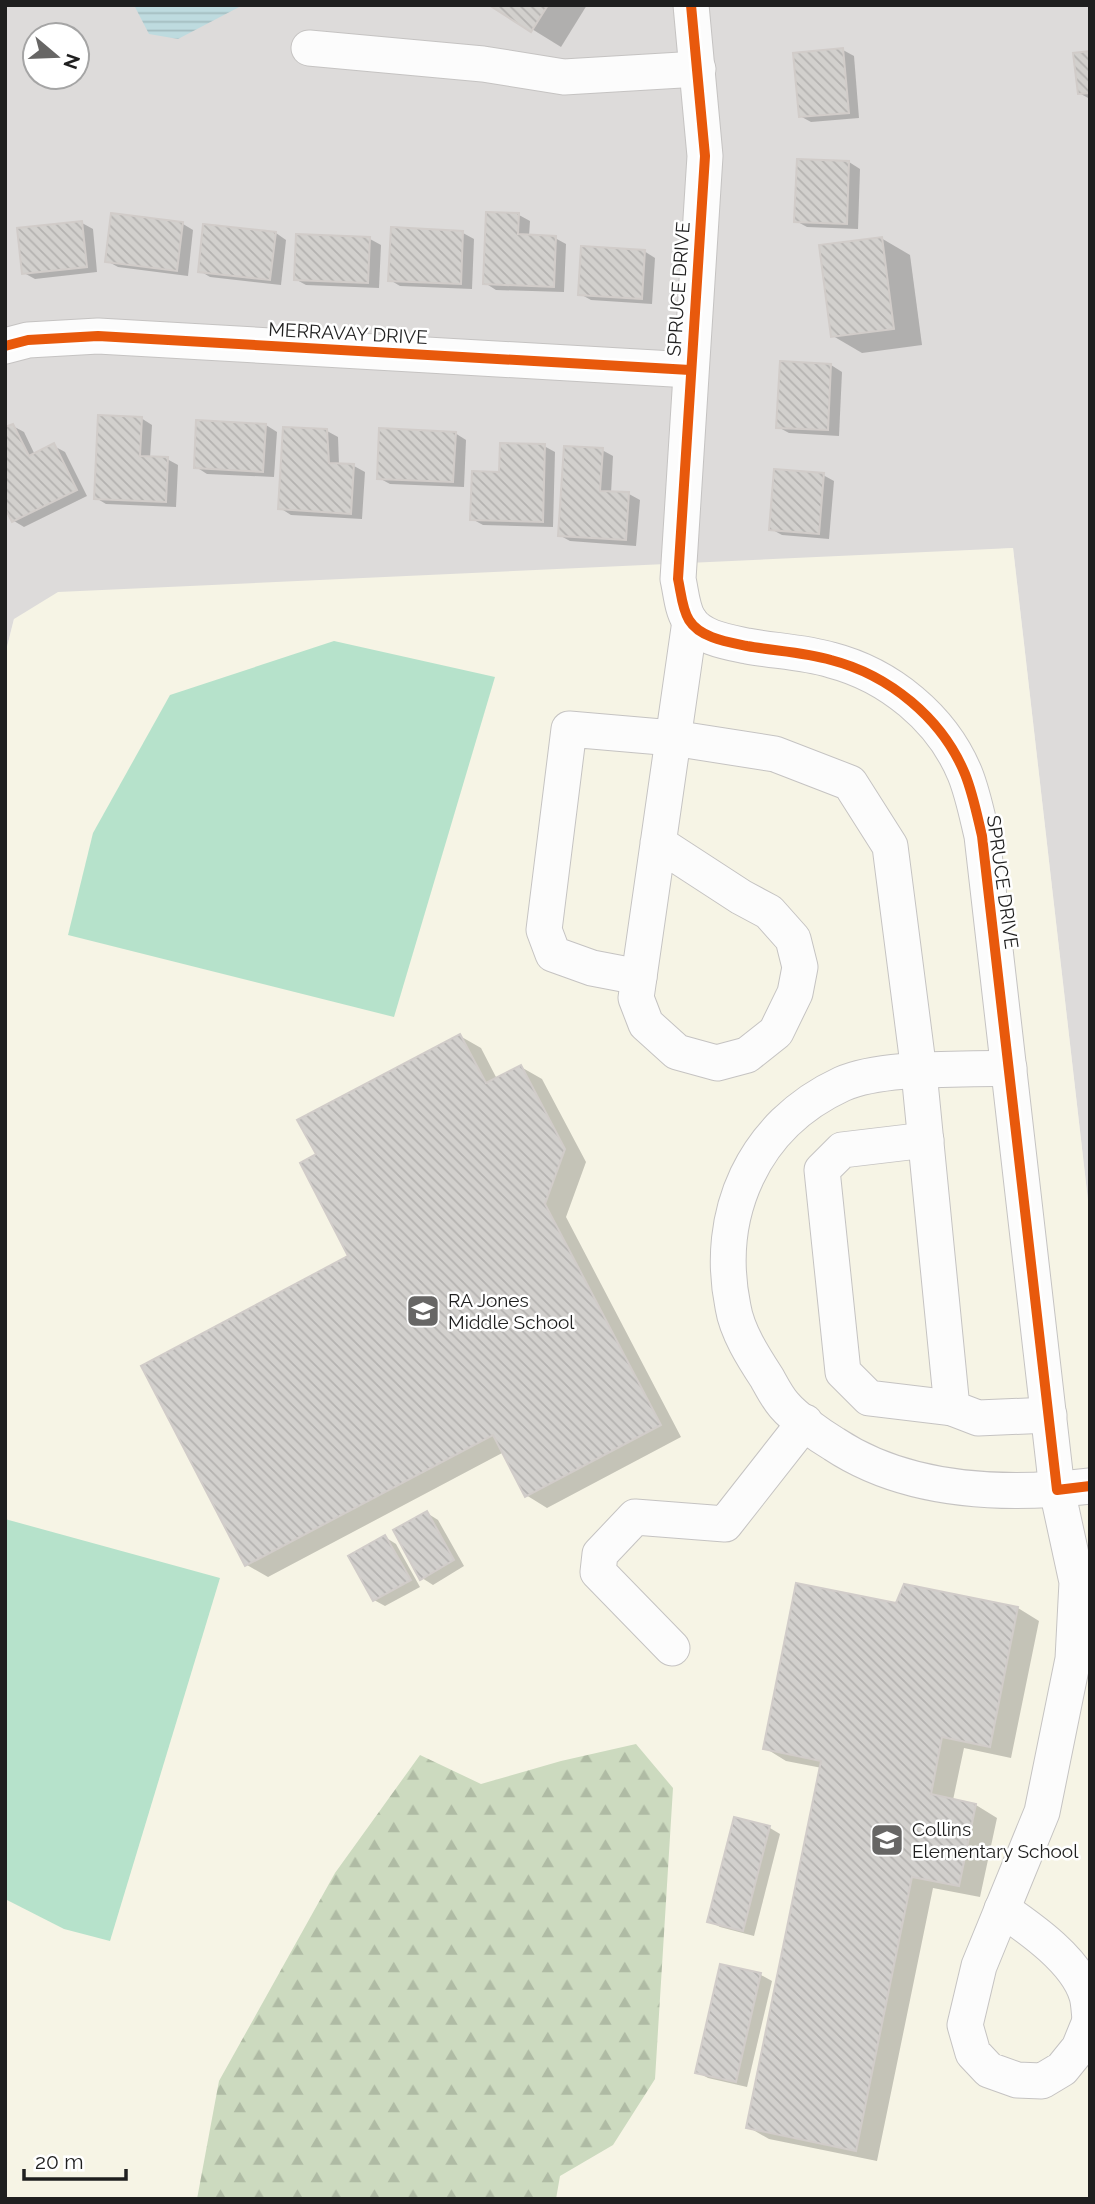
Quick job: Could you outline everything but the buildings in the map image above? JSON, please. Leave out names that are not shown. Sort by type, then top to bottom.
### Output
[{"type":"street","name":"SPRUCE DRIVE","points":[[691,5],[705,156],[678,579],[684,607],[690,621],[699,629],[723,641],[828,659],[853,666],[906,696],[930,719],[965,773],[982,836],[1049,1415],[1073,1488],[1077,1582],[1073,1659],[1042,1811],[1002,1909]]},
{"type":"street","points":[[309,48],[483,64],[564,77],[698,69]]},
{"type":"street","name":"MERRAVAY DRIVE","points":[[5,346],[28,340],[98,336],[690,370]]},
{"type":"street","points":[[658,843],[740,897],[769,912],[793,939],[800,967],[795,993],[776,1032],[747,1055],[717,1063],[677,1052],[646,1024],[636,998],[658,843],[673,738],[690,621]]},
{"type":"street","points":[[639,977],[592,968],[553,954],[544,930],[569,729],[673,738],[775,754],[850,783],[890,846],[919,1072],[952,1408]]},
{"type":"street","points":[[1009,1068],[882,1073],[843,1084],[797,1110],[756,1156],[735,1206],[727,1255],[733,1310],[753,1356],[785,1406],[835,1445],[879,1468],[927,1481],[982,1490],[1073,1488]]},
{"type":"street","points":[[926,1140],[842,1150],[822,1170],[843,1372],[869,1398],[952,1408],[978,1418],[1049,1415]]},
{"type":"street","points":[[673,1648],[598,1572],[600,1554],[635,1517],[725,1524],[805,1422]]},
{"type":"street","points":[[1002,1909],[1046,1939],[1087,1994],[1090,2020],[1079,2048],[1062,2069],[1042,2081],[1017,2080],[989,2070],[973,2053],[965,2025],[979,1966],[1002,1909]]},
{"type":"shaded area","points":[[5,5],[1090,5],[1090,1218],[1013,548],[14,619],[5,655]]},
{"type":"shaded area","points":[[1013,548],[1090,1218],[1090,2199],[5,2199],[5,655],[14,619],[58,592]]},
{"type":"green space","points":[[334,641],[495,677],[394,1017],[68,935],[93,833],[170,695]]},
{"type":"green space","points":[[5,1519],[220,1578],[110,1941],[64,1929],[5,1899]]},
{"type":"green space","points":[[636,1744],[673,1788],[655,2079],[613,2145],[560,2176],[556,2199],[197,2199],[219,2081],[335,1873],[420,1755],[481,1784],[561,1761]]},
{"type":"water","points":[[134,5],[243,5],[178,39],[149,34]]},
{"type":"cycle path","points":[[691,5],[705,156],[678,579],[683,606],[694,626],[715,638],[831,660],[873,676],[893,688],[928,717],[943,735],[965,774],[982,836],[1057,1490],[1090,1486]]},
{"type":"cycle path","points":[[5,346],[28,340],[98,336],[690,370]]},
{"type":"place","name":"RA Jones Middle School","points":[[423,1311]]},
{"type":"place","name":"Collins Elementary School","points":[[887,1840]]}]
